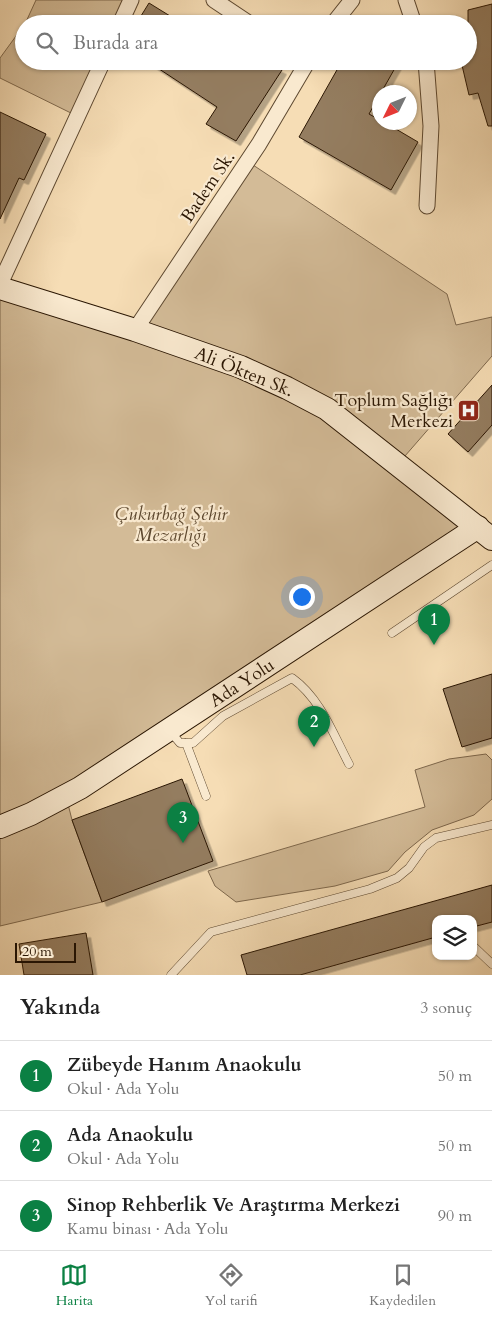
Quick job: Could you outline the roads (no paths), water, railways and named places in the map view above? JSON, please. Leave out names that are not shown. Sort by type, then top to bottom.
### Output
[{"type":"street","points":[[124,15],[131,0]]},
{"type":"street","points":[[214,0],[236,15]]},
{"type":"street","points":[[341,15],[352,0]]},
{"type":"street","points":[[406,0],[411,15]]},
{"type":"street","points":[[0,284],[99,70]]},
{"type":"street","name":"Badem Sk.","points":[[135,330],[259,144],[303,70]]},
{"type":"street","points":[[427,70],[431,126],[427,206]]},
{"type":"street","name":"Ali Ökten Sk.","points":[[0,288],[135,330],[241,367],[327,409],[485,533]]},
{"type":"street","name":"Ada Yolu","points":[[0,827],[31,814],[178,737],[485,533]]},
{"type":"lane","points":[[392,633],[492,565]]},
{"type":"lane","points":[[178,737],[193,743],[223,716],[292,678],[304,686],[317,703],[349,764]]},
{"type":"lane","points":[[178,737],[206,796]]},
{"type":"lane","points":[[171,975],[211,932],[370,889],[397,878],[409,868],[424,847],[436,838],[492,825]]},
{"type":"lane","points":[[477,950],[492,964]]},
{"type":"place","name":"Toplum Sağlığı Merkezi","points":[[469,410]]},
{"type":"place","name":"Zübeyde Hanım Anaokulu","points":[[434,645]]},
{"type":"place","name":"Ada Anaokulu","points":[[314,747]]},
{"type":"place","name":"Sinop Rehberlik Ve Araştırma Merkezi","points":[[183,843]]},
{"type":"park label","name":"Çukurbağ Şehir Mezarlığı","points":[[171,524]]}]
